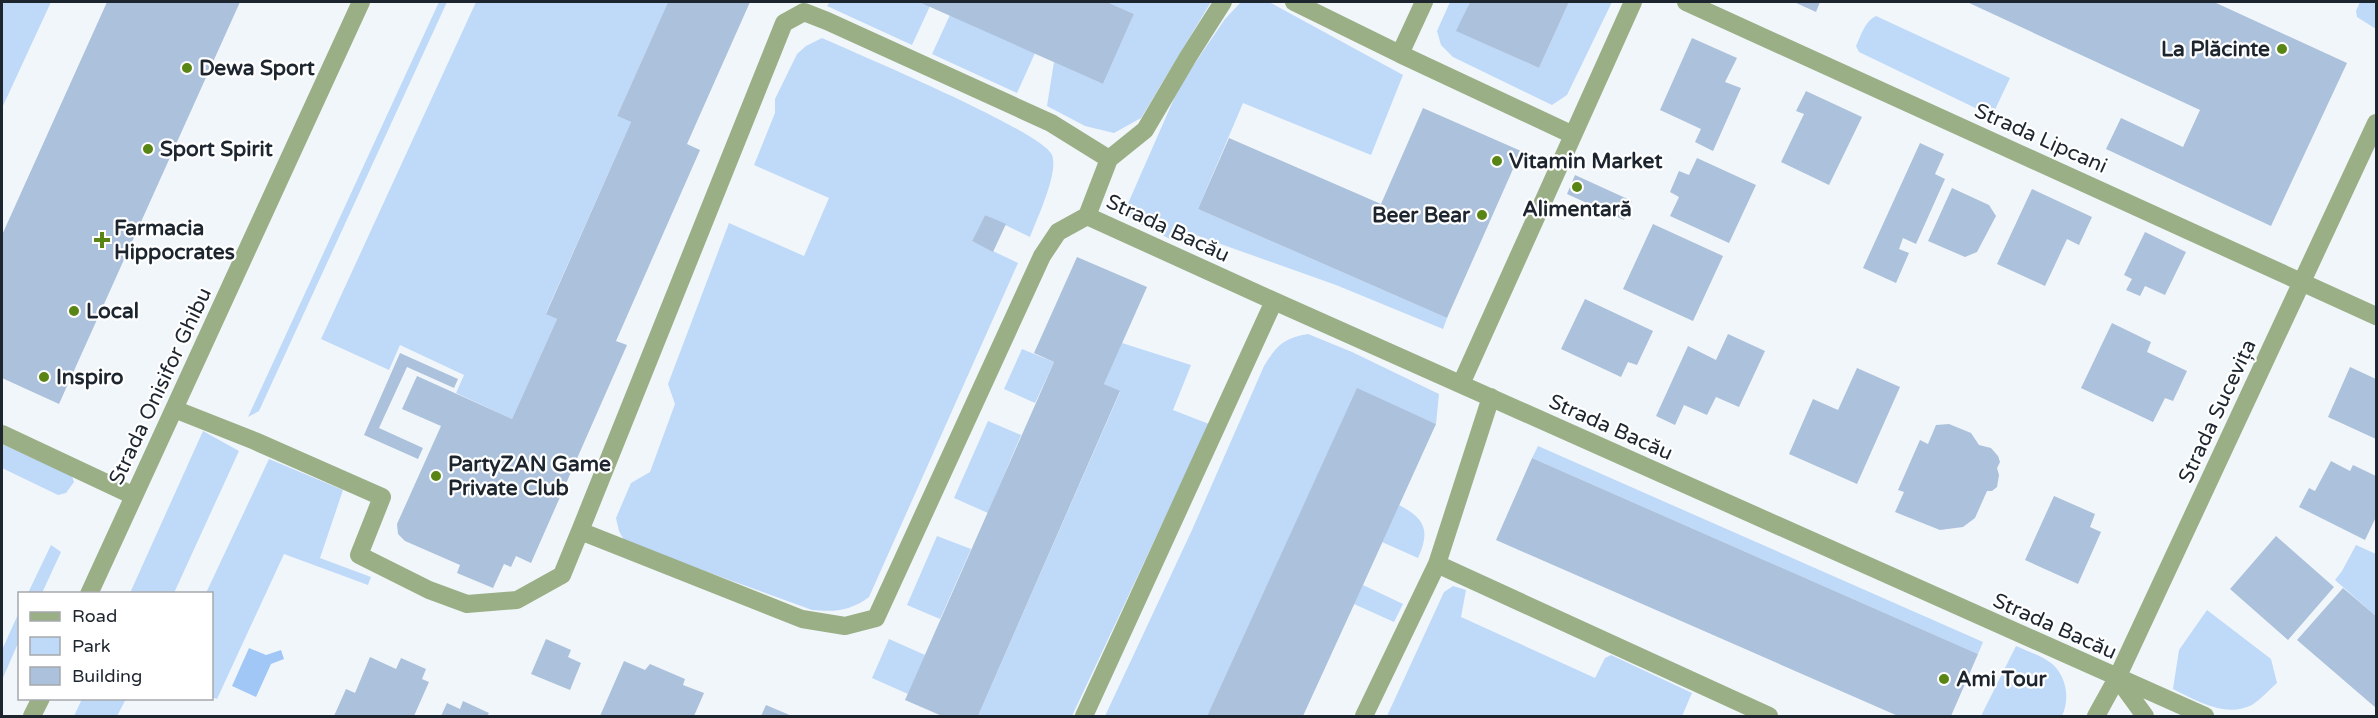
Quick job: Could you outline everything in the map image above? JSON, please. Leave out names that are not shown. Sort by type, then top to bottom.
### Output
[{"type":"street","name":"Strada Onisifor Ghibu","points":[[90,592],[361,2]]},
{"type":"street","points":[[580,531],[802,618],[845,626],[876,618],[1042,256],[1058,232],[1087,216],[1109,159],[1145,130],[1223,2]]},
{"type":"street","points":[[1294,2],[1573,135]]},
{"type":"street","points":[[1400,54],[1424,2]]},
{"type":"street","points":[[1461,384],[1634,2]]},
{"type":"street","name":"Strada Lipcani","points":[[1686,2],[2376,316]]},
{"type":"street","points":[[174,409],[255,441],[382,497],[359,555],[429,590],[467,604],[517,600],[562,575],[784,23],[804,12],[827,21],[1051,123],[1109,159]]},
{"type":"street","name":"Strada Sucevița","points":[[2096,717],[2117,678],[2376,123]]},
{"type":"street","name":"Strada Bacău","points":[[1087,216],[2205,717]]},
{"type":"street","points":[[1084,717],[1274,301]]},
{"type":"street","points":[[1364,717],[1437,564],[1491,397]]},
{"type":"street","points":[[2,434],[134,496]]},
{"type":"street","points":[[1437,564],[1769,717]]},
{"type":"street","points":[[2117,678],[2145,717]]},
{"type":"street","points":[[32,717],[40,700]]},
{"type":"green space","points":[[2,2],[51,2],[2,108]]},
{"type":"green space","points":[[439,2],[447,2],[259,411],[248,417]]},
{"type":"green space","points":[[476,2],[668,2],[617,116],[631,122],[546,313],[557,319],[512,419],[456,393],[464,375],[400,345],[389,370],[321,339]]},
{"type":"green space","points":[[830,2],[919,2],[930,6],[912,45],[827,6]]},
{"type":"green space","points":[[1107,2],[1211,2],[1141,118],[1114,133],[1085,126],[1047,106],[1054,62],[1103,84],[1134,14]]},
{"type":"green space","points":[[1241,2],[1269,2],[1403,75],[1371,155],[1243,103],[1198,209],[1447,318],[1443,329],[1336,285],[1184,231],[1178,243],[1130,219],[1126,208],[1180,85],[1225,19]]},
{"type":"green space","points":[[1450,2],[1470,2],[1457,31],[1539,68],[1569,2],[1612,2],[1567,95],[1552,105],[1453,57],[1441,45],[1437,31]]},
{"type":"green space","points":[[2360,2],[2376,2],[2376,29],[2357,17],[2356,11]]},
{"type":"green space","points":[[950,15],[1035,53],[1017,93],[932,54]]},
{"type":"green space","points":[[1876,16],[2010,78],[1992,116],[1859,52],[1856,46],[1862,33],[1869,21]]},
{"type":"green space","points":[[822,38],[1017,129],[1041,144],[1052,155],[1053,163],[1050,184],[1030,237],[985,215],[972,241],[1018,263],[869,597],[849,608],[828,611],[812,610],[625,542],[616,518],[631,483],[650,472],[675,404],[668,384],[729,223],[804,256],[829,198],[754,165],[775,113],[775,99],[797,54],[806,46]]},
{"type":"green space","points":[[1308,334],[1352,352],[1439,394],[1436,424],[1357,389],[1207,716],[1105,716],[1192,530],[1264,366],[1273,353],[1287,340]]},
{"type":"green space","points":[[1122,343],[1191,365],[1173,410],[1209,424],[1072,716],[978,716],[1120,392],[1104,384]]},
{"type":"green space","points":[[1022,349],[1054,362],[1035,403],[1004,389]]},
{"type":"green space","points":[[988,421],[1021,435],[988,513],[954,498]]},
{"type":"green space","points":[[203,431],[239,451],[174,592],[130,592]]},
{"type":"green space","points":[[2,444],[72,476],[74,482],[66,493],[58,495],[2,468]]},
{"type":"green space","points":[[1538,446],[1983,642],[1978,654],[1532,458]]},
{"type":"green space","points":[[269,459],[343,490],[320,558],[371,577],[368,585],[284,554],[217,699],[213,697],[213,592],[206,592]]},
{"type":"green space","points":[[1399,505],[1415,515],[1423,527],[1424,540],[1418,558],[1382,542]]},
{"type":"green space","points":[[937,536],[971,549],[940,619],[907,605]]},
{"type":"green space","points":[[51,545],[61,552],[42,592],[28,592]]},
{"type":"green space","points":[[2356,545],[2376,554],[2376,616],[2335,580]]},
{"type":"green space","points":[[1363,585],[1403,604],[1394,622],[1354,604]]},
{"type":"green space","points":[[1453,586],[1466,590],[1461,617],[1595,678],[1605,658],[1611,655],[1692,693],[1682,716],[1387,716],[1444,592]]},
{"type":"green space","points":[[2207,610],[2271,659],[2277,683],[2252,705],[2242,709],[2222,709],[2202,703],[2173,689],[2179,650]]},
{"type":"green space","points":[[18,614],[18,643],[2,680],[2,650]]},
{"type":"green space","points":[[889,639],[925,655],[908,694],[872,678]]},
{"type":"green space","points":[[2016,646],[2047,660],[2061,674],[2066,695],[2062,716],[1981,716]]},
{"type":"green space","points":[[81,700],[125,700],[117,716],[74,716]]},
{"type":"shaded area","points":[[249,648],[266,655],[281,650],[284,659],[271,664],[256,697],[232,686]]},
{"type":"building","points":[[107,2],[240,2],[59,404],[2,378],[2,235]]},
{"type":"building","points":[[668,2],[750,2],[687,144],[700,150],[616,341],[627,345],[531,563],[516,556],[511,567],[504,564],[493,588],[457,573],[460,565],[405,541],[398,534],[397,524],[441,426],[402,409],[417,376],[512,419],[557,319],[546,314],[631,122],[617,116]]},
{"type":"building","points":[[919,2],[1107,2],[1134,14],[1103,84]]},
{"type":"building","points":[[1470,2],[1569,2],[1539,68],[1456,31]]},
{"type":"building","points":[[1794,2],[1820,2],[1816,12]]},
{"type":"building","points":[[1967,2],[2214,2],[2347,63],[2271,226],[2106,149],[2121,118],[2183,147],[2200,110]]},
{"type":"building","points":[[1692,38],[1737,58],[1725,82],[1741,88],[1713,151],[1695,142],[1701,129],[1660,110]]},
{"type":"building","points":[[1806,91],[1862,117],[1829,185],[1781,162],[1804,114],[1796,111]]},
{"type":"building","points":[[1423,108],[1521,151],[1447,318],[1198,209],[1229,138],[1381,204]]},
{"type":"building","points":[[1920,143],[1944,154],[1935,174],[1945,179],[1916,244],[1903,238],[1899,249],[1909,253],[1896,283],[1863,268]]},
{"type":"building","points":[[1697,158],[1756,185],[1729,243],[1670,216],[1679,197],[1670,192],[1679,171],[1689,175]]},
{"type":"building","points":[[1575,175],[1632,201],[1624,220],[1567,194]]},
{"type":"building","points":[[1952,188],[1989,205],[1996,216],[1977,252],[1965,257],[1928,241]]},
{"type":"building","points":[[2032,189],[2092,217],[2079,245],[2067,239],[2045,286],[1997,264]]},
{"type":"building","points":[[985,215],[1006,224],[993,252],[972,241]]},
{"type":"building","points":[[1653,224],[1723,256],[1693,321],[1623,289]]},
{"type":"building","points":[[2145,232],[2186,252],[2165,295],[2145,286],[2140,296],[2126,290],[2132,279],[2124,275]]},
{"type":"building","points":[[1077,257],[1147,287],[1104,384],[1120,391],[978,716],[942,716],[905,700],[1054,362],[1034,353]]},
{"type":"building","points":[[1585,299],[1653,331],[1637,365],[1628,362],[1621,377],[1561,349]]},
{"type":"building","points":[[2112,323],[2151,342],[2147,352],[2187,371],[2173,401],[2165,398],[2153,422],[2081,388]]},
{"type":"building","points":[[1728,334],[1765,351],[1739,407],[1716,397],[1707,415],[1684,405],[1675,425],[1656,416],[1688,346],[1716,360]]},
{"type":"building","points":[[400,353],[458,379],[454,388],[407,367],[379,428],[423,448],[418,459],[364,435]]},
{"type":"building","points":[[2350,367],[2376,379],[2376,439],[2328,417]]},
{"type":"building","points":[[1857,368],[1900,387],[1857,484],[1789,454],[1813,399],[1838,410]]},
{"type":"building","points":[[1357,388],[1436,424],[1363,585],[1303,716],[1207,716]]},
{"type":"building","points":[[1949,424],[1971,433],[1979,445],[1991,448],[2000,462],[1997,468],[1999,475],[1997,487],[1992,491],[1987,491],[1975,518],[1963,527],[1940,530],[1895,512],[1904,492],[1898,490],[1920,440],[1928,444],[1936,425]]},
{"type":"building","points":[[1532,458],[1978,654],[1951,716],[1898,716],[1496,540]]},
{"type":"building","points":[[2331,461],[2350,471],[2353,465],[2376,476],[2376,517],[2365,540],[2299,507],[2309,488],[2315,491]]},
{"type":"building","points":[[2054,496],[2095,514],[2090,527],[2101,532],[2078,584],[2025,560]]},
{"type":"building","points":[[2276,536],[2334,587],[2288,640],[2230,589]]},
{"type":"building","points":[[2343,588],[2376,616],[2376,708],[2297,640]]},
{"type":"building","points":[[546,639],[571,650],[568,657],[581,663],[570,690],[531,674]]},
{"type":"building","points":[[370,657],[396,669],[401,658],[426,669],[422,679],[429,682],[414,716],[334,716],[346,689],[355,693]]},
{"type":"building","points":[[624,661],[645,670],[650,664],[685,679],[683,685],[704,693],[694,716],[600,716]]},
{"type":"building","points":[[463,701],[489,713],[487,716],[441,716],[447,703],[460,709]]},
{"type":"building","points":[[766,705],[792,716],[761,716]]},
{"type":"place","name":"La Plăcinte","points":[[2282,49]]},
{"type":"place","name":"Dewa Sport","points":[[187,68]]},
{"type":"place","name":"Sport Spirit","points":[[148,149]]},
{"type":"place","name":"Vitamin Market","points":[[1497,161]]},
{"type":"place","name":"Alimentară","points":[[1577,187]]},
{"type":"place","name":"Beer Bear","points":[[1482,215]]},
{"type":"place","name":"Farmacia Hippocrates","points":[[102,240]]},
{"type":"place","name":"Local","points":[[74,311]]},
{"type":"place","name":"Inspiro","points":[[44,377]]},
{"type":"place","name":"PartyZAN Game Private Club","points":[[436,476]]},
{"type":"place","name":"Ami Tour","points":[[1944,679]]}]
